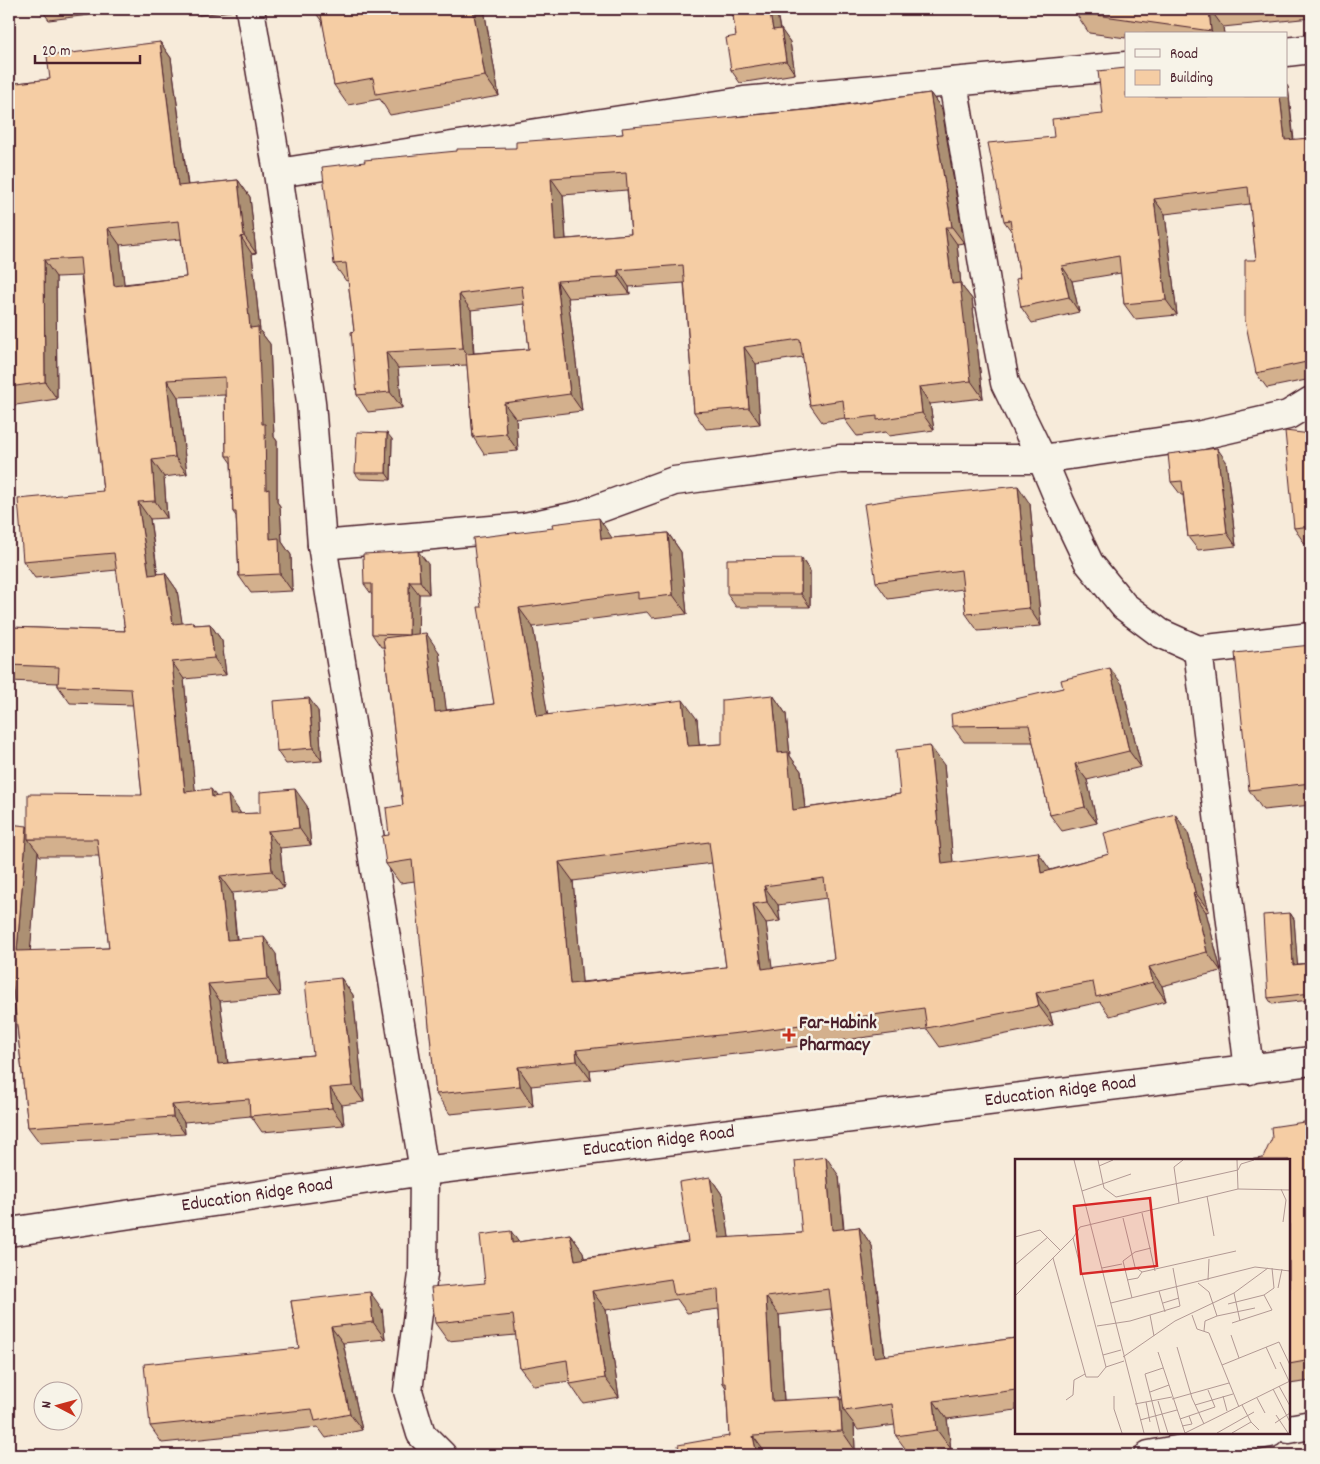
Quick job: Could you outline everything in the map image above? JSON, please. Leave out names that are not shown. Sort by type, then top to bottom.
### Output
[{"type":"street","points":[[250,9],[278,173],[311,402],[322,545],[424,1171],[423,1274],[408,1391],[421,1434],[442,1455]]},
{"type":"street","points":[[1288,52],[1311,49]]},
{"type":"street","points":[[278,173],[744,101],[1125,66]]},
{"type":"street","points":[[953,82],[986,282],[1005,383],[1090,563],[1124,606],[1160,633],[1198,650],[1311,636]]},
{"type":"street","points":[[322,545],[525,527],[581,514],[674,481],[840,459],[1042,459],[1193,437],[1288,415],[1311,401]]},
{"type":"street","points":[[1198,650],[1249,1070]]},
{"type":"street","name":"Education Ridge Road","points":[[9,1232],[424,1171],[1311,1061]]},
{"type":"street","points":[[1290,1429],[1311,1425]]},
{"type":"street","points":[[1149,1455],[1264,1434]]},
{"type":"building","points":[[320,9],[473,9],[485,76],[376,94],[373,78],[334,85]]},
{"type":"building","points":[[732,9],[769,9],[773,30],[781,29],[786,61],[731,70],[726,38],[736,36]]},
{"type":"building","points":[[1075,9],[1209,9],[1211,31],[1075,12]]},
{"type":"building","points":[[160,42],[178,186],[238,180],[244,236],[241,237],[250,328],[258,327],[262,424],[265,424],[266,490],[269,489],[270,539],[279,538],[280,574],[239,576],[236,512],[233,512],[231,456],[226,456],[225,377],[167,380],[175,457],[152,460],[155,501],[138,502],[149,575],[165,573],[173,624],[193,622],[194,625],[210,624],[214,658],[172,662],[185,792],[211,789],[212,797],[228,795],[230,814],[260,813],[260,792],[295,789],[299,828],[268,831],[272,871],[220,876],[227,940],[264,937],[268,979],[208,984],[218,1064],[313,1055],[305,982],[341,978],[353,1086],[330,1088],[332,1108],[250,1116],[249,1099],[172,1105],[173,1117],[28,1127],[9,953],[9,824],[27,826],[17,951],[109,948],[97,839],[28,839],[28,794],[142,795],[131,689],[58,686],[59,667],[9,665],[9,627],[125,631],[114,553],[23,561],[18,499],[103,491],[80,258],[44,260],[45,382],[9,387],[9,84],[50,79],[47,56]],"holes":[[[179,221],[186,277],[114,286],[108,228]]]},
{"type":"building","points":[[1125,68],[1125,98],[1280,98],[1285,140],[1311,138],[1311,272],[1308,272],[1311,290],[1311,361],[1256,373],[1245,320],[1245,260],[1256,260],[1248,187],[1154,199],[1166,300],[1124,304],[1119,256],[1062,266],[1069,297],[1021,307],[1016,279],[1020,278],[1010,220],[1004,221],[988,143],[1054,137],[1052,119],[1103,114],[1098,71]]},
{"type":"building","points":[[930,93],[952,227],[945,227],[952,284],[960,283],[971,381],[919,387],[922,413],[877,420],[877,416],[845,420],[843,400],[810,405],[800,339],[744,347],[749,408],[694,412],[683,265],[618,270],[618,277],[557,281],[570,394],[504,403],[506,434],[473,437],[466,354],[529,349],[522,286],[459,294],[463,348],[386,352],[390,392],[357,395],[351,332],[354,331],[346,263],[334,264],[322,167],[365,162],[364,160],[457,151],[457,149],[516,148],[516,142],[623,134],[622,128],[816,109]],"holes":[[[626,173],[631,234],[555,240],[551,178]]]},
{"type":"building","points":[[1285,431],[1311,434],[1311,526],[1294,528]]},
{"type":"building","points":[[357,432],[387,433],[386,473],[355,473]]},
{"type":"building","points":[[1217,448],[1227,533],[1188,537],[1182,481],[1171,482],[1168,454]]},
{"type":"building","points":[[1018,486],[1029,608],[966,614],[961,570],[876,582],[864,504],[909,497]]},
{"type":"building","points":[[599,518],[601,539],[668,533],[673,595],[638,599],[638,592],[519,608],[537,716],[683,700],[688,746],[722,744],[722,700],[773,695],[778,753],[788,752],[793,810],[900,794],[896,750],[930,746],[942,864],[1038,852],[1041,873],[1109,854],[1104,833],[1175,814],[1195,892],[1193,893],[1207,952],[1149,967],[1153,982],[1096,997],[1093,982],[1036,993],[1039,1006],[927,1028],[924,1008],[749,1032],[576,1050],[577,1061],[518,1067],[520,1086],[436,1094],[412,860],[386,864],[382,836],[389,835],[386,808],[403,805],[383,638],[426,633],[435,712],[494,704],[478,607],[481,607],[473,538],[553,528],[552,524]],"holes":[[[709,842],[726,967],[570,984],[559,862]],[[824,878],[834,959],[762,969],[753,904],[767,902],[764,886]]]},
{"type":"building","points":[[418,551],[420,581],[409,581],[409,635],[372,634],[372,584],[364,584],[363,554]]},
{"type":"building","points":[[801,558],[801,594],[727,594],[727,559]]},
{"type":"building","points":[[1311,645],[1311,783],[1249,790],[1235,653]]},
{"type":"building","points":[[1110,668],[1129,751],[1075,764],[1085,807],[1050,815],[1029,725],[952,726],[951,714],[1063,688],[1061,680]]},
{"type":"building","points":[[309,698],[313,748],[277,751],[273,701]]},
{"type":"building","points":[[1290,913],[1293,965],[1311,963],[1311,993],[1268,998],[1263,915]]},
{"type":"building","points":[[1311,1121],[1311,1360],[1290,1364],[1290,1159],[1255,1159],[1263,1158],[1272,1138],[1271,1127]]},
{"type":"building","points":[[826,1157],[832,1230],[859,1227],[874,1357],[1015,1338],[1015,1390],[934,1401],[937,1430],[896,1436],[892,1404],[844,1411],[829,1289],[766,1297],[772,1401],[840,1397],[842,1431],[753,1436],[757,1455],[680,1455],[678,1445],[729,1436],[726,1383],[723,1383],[718,1289],[674,1295],[671,1279],[592,1291],[605,1378],[570,1384],[567,1360],[520,1368],[513,1315],[435,1323],[431,1288],[485,1283],[480,1235],[511,1231],[512,1243],[570,1234],[575,1260],[688,1242],[679,1182],[710,1177],[719,1238],[802,1233],[795,1161]]},
{"type":"building","points":[[370,1292],[373,1322],[331,1327],[350,1414],[315,1421],[312,1409],[150,1426],[144,1364],[299,1348],[291,1301]]},
{"type":"place","name":"Far-Habink Pharmacy","points":[[789,1035]]}]
